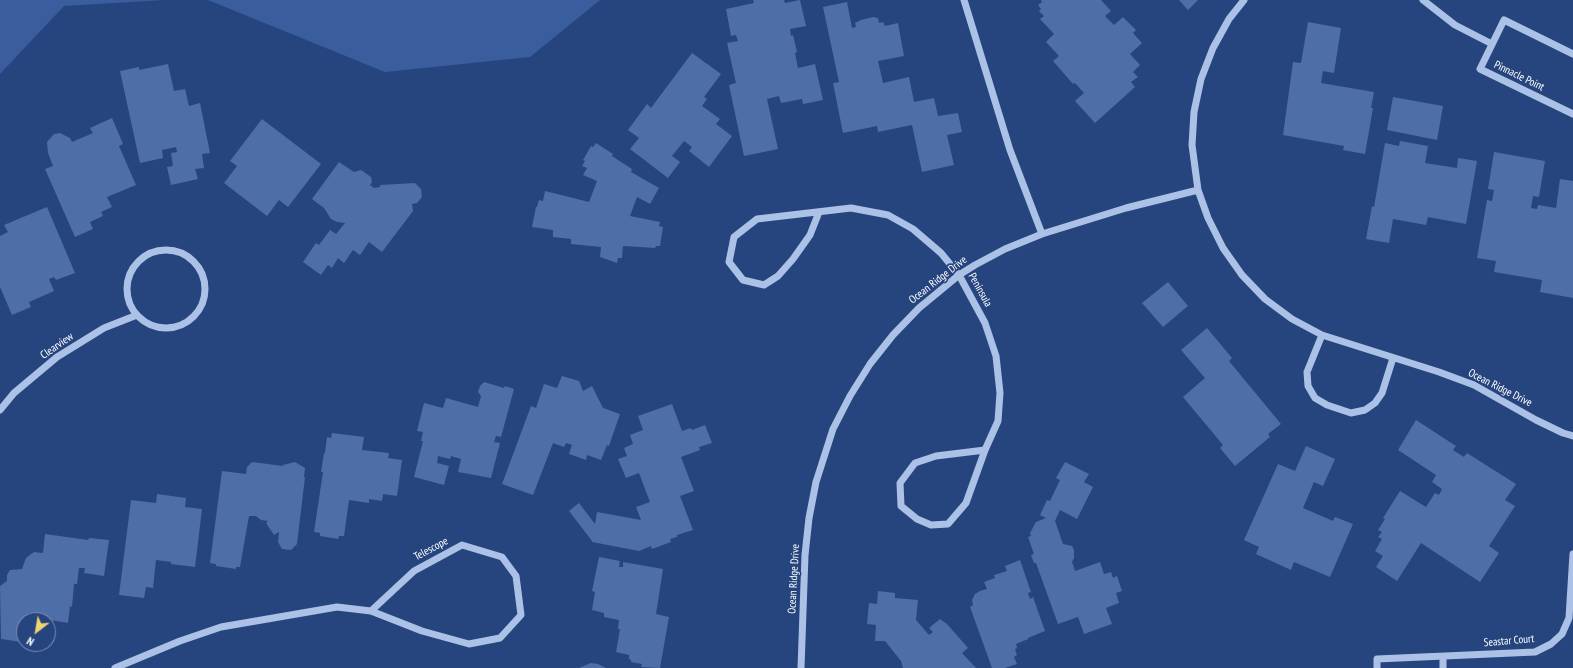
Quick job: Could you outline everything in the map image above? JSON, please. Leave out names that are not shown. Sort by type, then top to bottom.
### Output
[{"type":"street","points":[[964,0],[1010,150],[1042,234]]},
{"type":"street","points":[[1198,190],[1192,145],[1194,112],[1201,79],[1213,48],[1229,19],[1244,0]]},
{"type":"street","name":"Pinnacle Point","points":[[1423,0],[1455,25],[1492,44]]},
{"type":"street","name":"Pinnacle Point","points":[[1573,54],[1504,20],[1480,69],[1573,114]]},
{"type":"street","name":"Ocean Ridge Drive","points":[[801,668],[805,555],[809,518],[816,482],[834,429],[850,396],[866,370],[893,335],[919,308],[959,276],[1005,249],[1042,234],[1126,208],[1198,190],[1208,218],[1223,248],[1242,275],[1266,299],[1292,319],[1322,335],[1439,372],[1474,385],[1536,420],[1563,433],[1573,436]]},
{"type":"street","name":"Peninsula","points":[[819,212],[810,235],[793,259],[778,276],[764,285],[743,280],[729,262],[734,237],[757,219],[851,208],[888,215],[922,236],[941,253],[959,276],[985,323],[996,356],[1000,393],[998,421],[985,450],[966,503],[948,524],[931,525],[917,519],[901,506],[900,483],[915,463],[936,456],[985,450]]},
{"type":"street","points":[[168,250],[183,254],[195,263],[203,276],[205,292],[201,306],[192,318],[179,326],[164,328],[149,324],[137,315],[129,302],[126,286],[130,272],[140,260],[153,252],[168,250]]},
{"type":"street","name":"Clearview","points":[[0,410],[14,394],[57,357],[104,328],[137,315]]},
{"type":"street","points":[[1322,335],[1307,372],[1308,386],[1315,398],[1327,405],[1351,412],[1365,410],[1375,403],[1382,393],[1393,358]]},
{"type":"street","name":"Telescope","points":[[116,668],[180,641],[222,627],[337,607],[370,611],[422,631],[469,644],[500,638],[521,615],[516,576],[502,557],[462,545],[414,571],[370,611]]},
{"type":"street","name":"Seastar Court","points":[[1377,668],[1377,659],[1535,652],[1551,644],[1562,634],[1569,618],[1571,606],[1573,554]]},
{"type":"street","points":[[1443,656],[1444,668]]},
{"type":"shaded area","points":[[0,0],[164,0],[64,6],[0,74]]},
{"type":"shaded area","points":[[208,0],[600,0],[530,57],[385,72]]},
{"type":"building","points":[[753,0],[784,0],[785,3],[800,0],[806,26],[790,29],[797,52],[795,53],[798,68],[815,64],[823,100],[803,104],[802,99],[781,103],[779,96],[767,99],[778,149],[744,156],[729,85],[736,83],[727,43],[738,41],[736,35],[731,36],[726,9],[754,3]]},
{"type":"building","points":[[1041,0],[1101,0],[1111,11],[1105,16],[1114,25],[1123,17],[1136,30],[1133,33],[1142,43],[1130,54],[1140,65],[1133,72],[1138,77],[1131,82],[1135,87],[1095,123],[1075,101],[1084,93],[1075,83],[1073,84],[1053,61],[1059,56],[1046,42],[1054,34],[1040,19],[1044,16],[1039,11],[1041,9],[1038,5],[1042,2]]},
{"type":"building","points":[[1179,0],[1198,0],[1188,10]]},
{"type":"building","points":[[847,2],[852,28],[856,27],[855,23],[873,17],[878,18],[879,23],[883,22],[885,26],[898,23],[904,56],[878,61],[883,83],[909,77],[914,102],[934,98],[938,116],[958,113],[962,132],[947,135],[954,165],[922,172],[912,125],[878,132],[877,126],[843,133],[833,83],[839,82],[823,7]]},
{"type":"building","points":[[1308,22],[1341,28],[1334,73],[1323,71],[1321,83],[1374,92],[1371,108],[1373,108],[1365,154],[1343,150],[1344,146],[1283,135],[1293,62],[1301,63]]},
{"type":"building","points":[[692,53],[721,74],[704,97],[707,99],[702,106],[720,119],[716,124],[732,136],[709,167],[689,151],[692,147],[684,141],[672,156],[680,162],[668,178],[630,149],[639,138],[628,130],[647,104],[651,108]]},
{"type":"building","points":[[168,64],[174,91],[185,89],[189,106],[200,103],[210,153],[202,154],[204,168],[195,169],[198,179],[171,185],[167,167],[173,166],[171,153],[177,152],[176,147],[162,150],[163,158],[140,163],[120,71],[139,67],[139,70]]},
{"type":"building","points":[[1393,97],[1443,106],[1437,140],[1387,130]]},
{"type":"building","points":[[112,118],[123,144],[119,146],[136,185],[107,197],[112,207],[101,212],[103,216],[90,222],[93,229],[75,237],[45,169],[53,166],[48,153],[47,142],[54,134],[60,133],[70,138],[72,142],[93,133],[90,128]]},
{"type":"building","points":[[262,119],[321,164],[288,207],[279,200],[267,216],[224,183],[237,166],[230,161]]},
{"type":"building","points":[[1400,141],[1428,146],[1425,163],[1457,168],[1458,158],[1477,161],[1466,224],[1428,217],[1426,225],[1393,219],[1389,243],[1366,239],[1372,206],[1374,207],[1385,143],[1399,146]]},
{"type":"building","points":[[596,143],[632,169],[631,172],[659,188],[650,204],[637,197],[630,216],[660,222],[659,226],[663,227],[660,246],[656,246],[655,248],[623,246],[622,258],[618,258],[617,263],[600,257],[601,247],[571,244],[571,239],[553,237],[553,230],[532,227],[536,207],[539,200],[543,201],[545,191],[589,202],[597,181],[583,175],[587,168],[582,166],[585,161],[583,160],[591,146],[593,147]]},
{"type":"building","points":[[1494,152],[1545,161],[1539,197],[1533,196],[1531,208],[1537,209],[1538,205],[1556,208],[1560,179],[1573,181],[1573,298],[1540,292],[1542,280],[1494,272],[1496,261],[1477,258],[1487,200],[1492,201],[1494,190],[1488,189]]},
{"type":"building","points":[[339,162],[354,172],[361,170],[371,177],[372,182],[370,185],[374,188],[380,187],[380,185],[415,183],[421,189],[422,197],[417,203],[412,204],[413,211],[382,252],[369,242],[360,255],[353,250],[344,263],[338,258],[332,268],[328,265],[321,275],[303,262],[316,243],[319,245],[330,230],[336,234],[345,223],[337,222],[331,219],[324,208],[312,199]]},
{"type":"building","points":[[47,207],[75,273],[56,280],[54,277],[49,279],[54,291],[29,302],[31,307],[12,315],[0,287],[0,236],[8,232],[4,225]]},
{"type":"building","points":[[1168,282],[1188,306],[1163,327],[1142,303]]},
{"type":"building","points":[[1207,328],[1232,358],[1229,361],[1281,424],[1268,434],[1270,437],[1235,466],[1220,448],[1223,445],[1183,397],[1205,378],[1181,350]]},
{"type":"building","points":[[562,376],[579,381],[583,391],[592,386],[603,408],[620,414],[609,446],[607,445],[601,460],[587,455],[586,460],[569,454],[572,445],[566,443],[564,447],[553,443],[533,495],[502,484],[531,406],[536,408],[544,384],[557,388]]},
{"type":"building","points":[[484,382],[504,388],[505,386],[514,389],[501,437],[496,436],[494,442],[500,443],[491,478],[458,472],[461,459],[451,456],[450,459],[438,456],[437,463],[449,466],[444,485],[414,477],[423,441],[421,441],[423,432],[417,431],[424,403],[443,408],[446,398],[478,407],[481,396],[478,392],[480,386]]},
{"type":"building","points":[[672,404],[682,431],[691,428],[692,430],[705,425],[712,443],[699,447],[700,450],[681,457],[694,491],[680,496],[693,530],[677,535],[677,537],[670,539],[671,542],[652,549],[651,546],[639,551],[592,542],[569,511],[579,503],[595,524],[597,512],[641,520],[636,507],[650,502],[639,473],[626,478],[618,459],[627,456],[624,448],[633,444],[630,435],[643,430],[638,416]]},
{"type":"building","points":[[1416,420],[1456,446],[1453,450],[1464,457],[1467,453],[1516,484],[1505,500],[1515,506],[1489,546],[1499,553],[1480,582],[1421,543],[1397,581],[1376,567],[1383,556],[1375,551],[1382,539],[1378,537],[1382,532],[1378,530],[1385,519],[1383,518],[1400,491],[1426,507],[1435,493],[1439,495],[1442,489],[1432,482],[1436,475],[1398,450]]},
{"type":"building","points":[[332,433],[364,437],[362,450],[389,453],[388,458],[402,460],[397,496],[383,494],[382,501],[369,499],[369,503],[349,500],[344,536],[339,536],[338,539],[320,536],[320,533],[314,532],[323,472],[321,472],[324,453],[327,437],[331,438]]},
{"type":"building","points":[[1306,446],[1335,459],[1323,486],[1314,482],[1303,508],[1333,521],[1335,517],[1353,524],[1330,577],[1294,562],[1291,570],[1256,554],[1259,547],[1244,540],[1278,464],[1295,471]]},
{"type":"building","points":[[252,462],[283,466],[295,462],[305,468],[297,544],[291,550],[282,549],[278,542],[279,532],[274,535],[266,523],[268,521],[261,520],[256,516],[249,516],[240,567],[236,567],[236,569],[216,566],[216,564],[210,563],[222,471],[246,474],[247,467]]},
{"type":"building","points":[[1065,462],[1089,474],[1084,482],[1093,487],[1077,519],[1060,510],[1055,521],[1063,544],[1072,546],[1074,550],[1074,558],[1072,562],[1075,571],[1100,562],[1104,574],[1111,572],[1113,578],[1117,576],[1122,591],[1116,593],[1119,603],[1106,608],[1112,624],[1084,634],[1078,617],[1058,624],[1036,563],[1034,563],[1031,555],[1034,554],[1028,537],[1031,536],[1030,533],[1036,522],[1046,518],[1040,515],[1047,500],[1050,501],[1060,480],[1056,478]]},
{"type":"building","points":[[157,494],[186,498],[185,507],[202,509],[195,567],[171,564],[171,562],[156,560],[153,588],[146,587],[144,598],[119,595],[131,500],[156,503]]},
{"type":"building","points":[[45,534],[88,540],[89,538],[109,540],[104,576],[84,573],[85,568],[79,568],[77,584],[74,584],[72,607],[70,606],[68,623],[56,621],[56,612],[16,612],[16,641],[1,639],[0,586],[7,581],[7,575],[10,570],[22,569],[26,558],[34,552],[43,553]]},
{"type":"building","points":[[599,557],[620,561],[619,567],[623,567],[623,562],[663,569],[656,614],[669,617],[660,668],[641,667],[642,664],[631,662],[629,655],[616,652],[620,629],[618,629],[619,620],[604,617],[604,613],[592,610],[595,592],[592,591]]},
{"type":"building","points":[[1020,560],[1031,592],[1028,593],[1030,599],[1033,597],[1045,631],[1016,644],[1017,648],[1015,649],[1017,655],[1014,657],[1017,664],[1005,668],[992,668],[970,607],[973,605],[972,600],[975,594],[987,589],[984,582],[995,578],[994,575],[1007,571],[1005,566]]},
{"type":"building","points":[[878,591],[895,593],[895,598],[918,600],[916,620],[929,635],[933,632],[929,628],[940,619],[947,624],[968,648],[962,653],[976,668],[903,668],[901,661],[885,641],[875,641],[876,625],[867,624],[869,603],[877,604]]},
{"type":"building","points":[[591,663],[598,664],[606,668],[579,668]]}]
